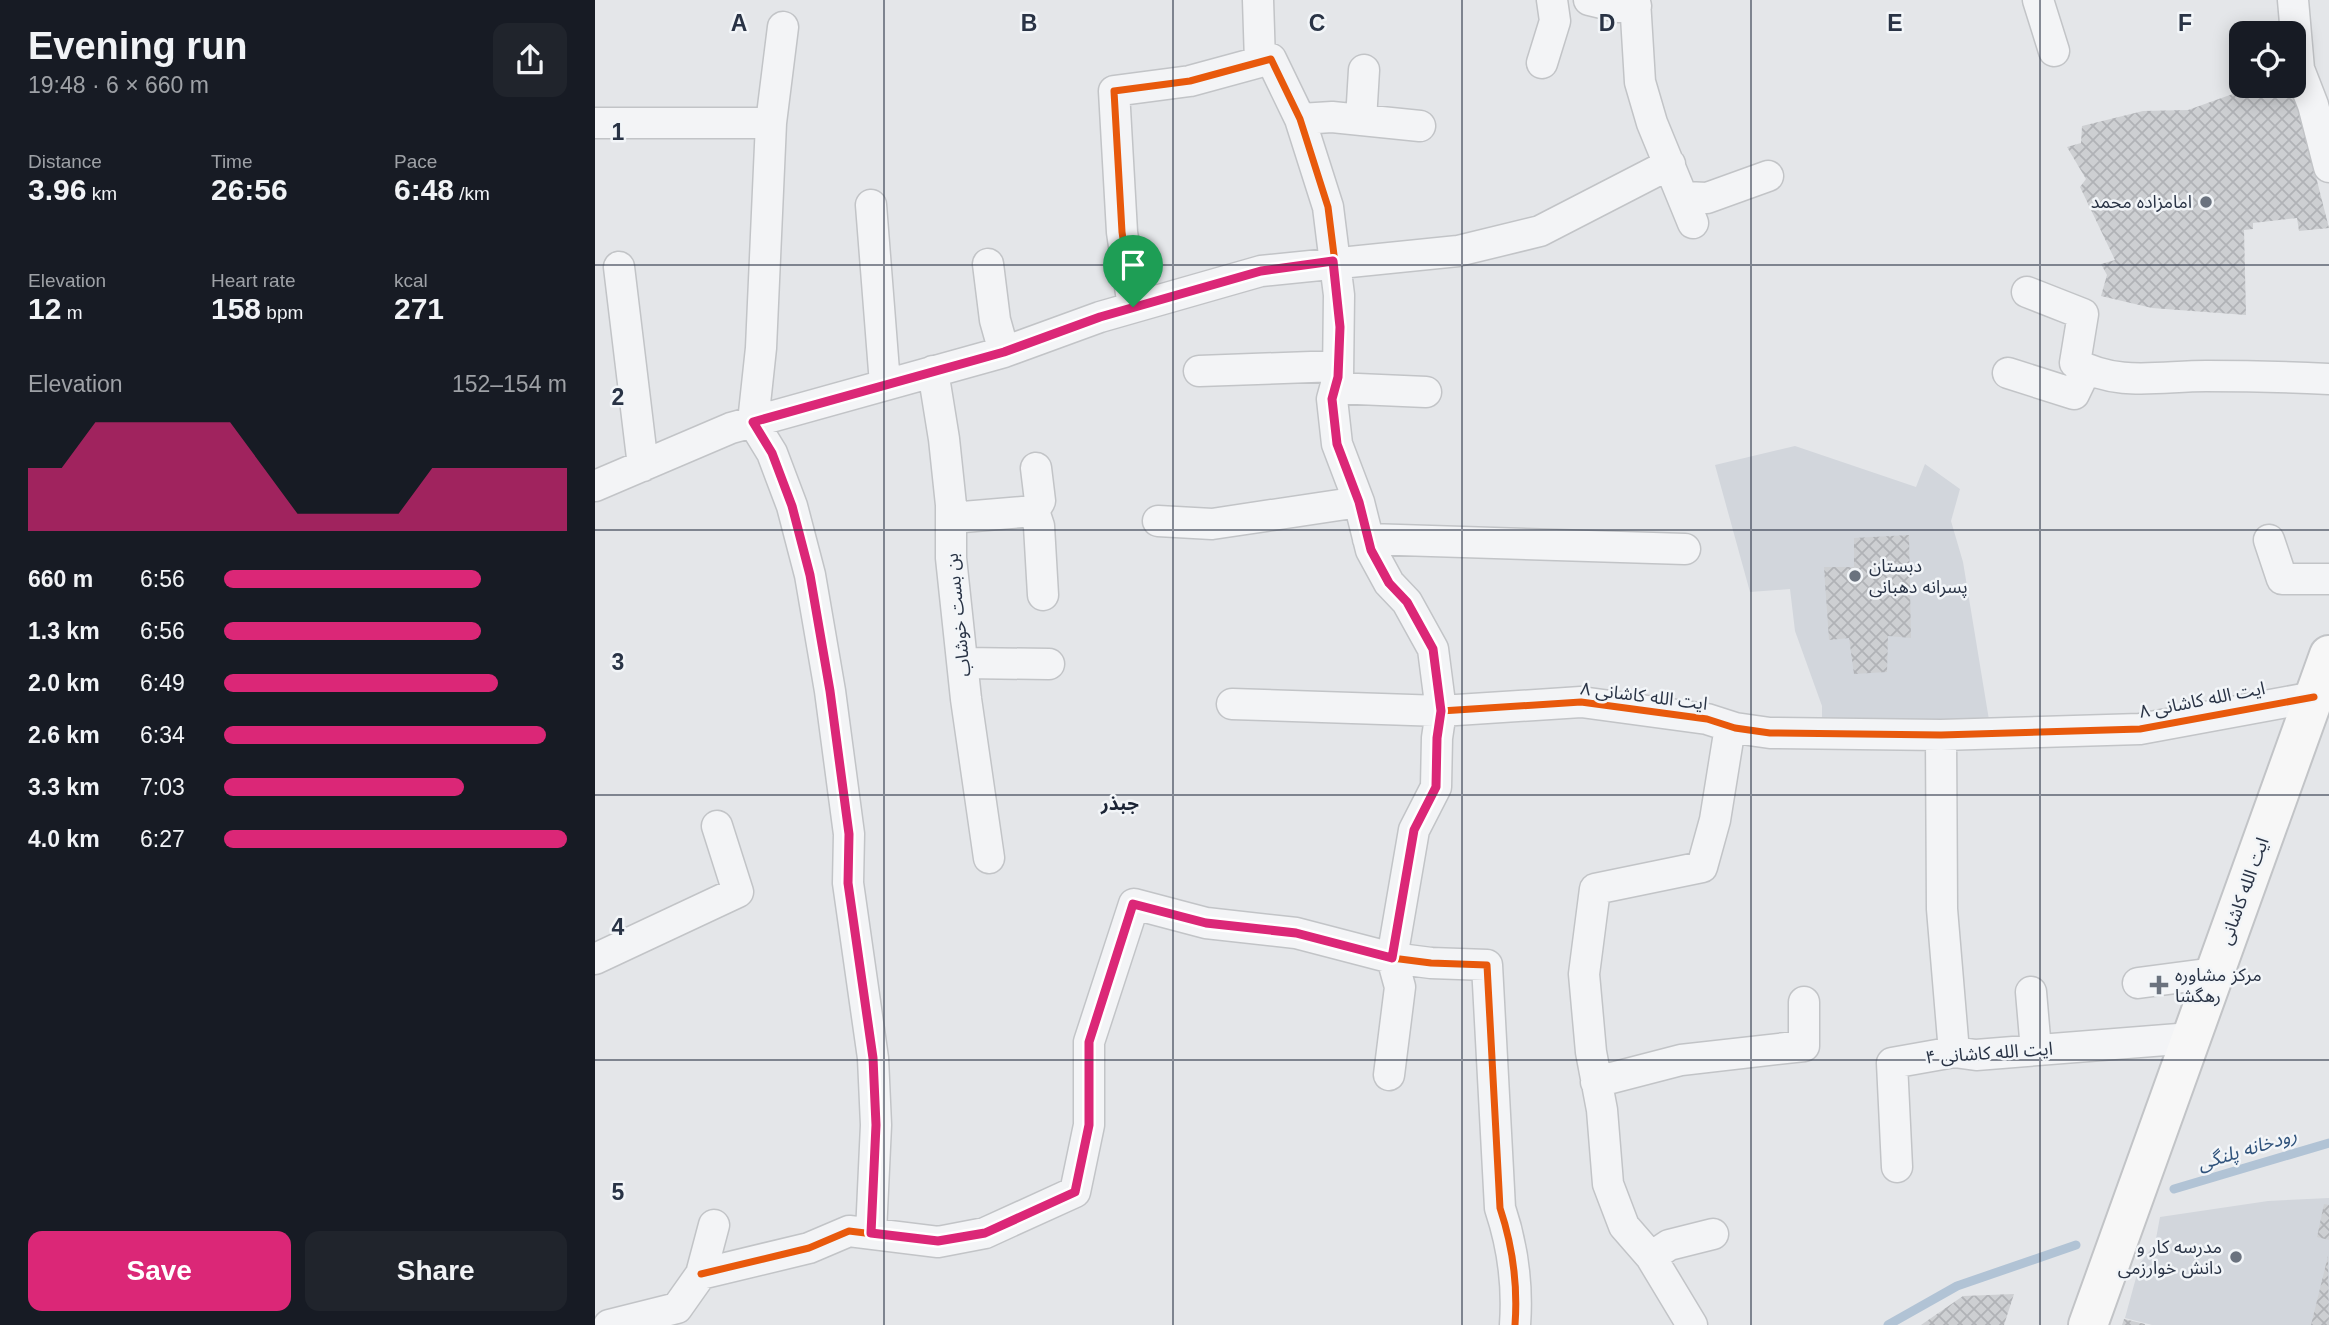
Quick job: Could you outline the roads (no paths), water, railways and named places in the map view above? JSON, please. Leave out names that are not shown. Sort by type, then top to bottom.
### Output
[{"type":"main road","name":"ایت الله کاشانی","points":[[2088,1325],[2329,655]]},
{"type":"street","points":[[1258,0],[1260,62]]},
{"type":"street","points":[[1542,63],[1555,21],[1552,0]]},
{"type":"street","points":[[1589,0],[1618,7],[1636,3],[1640,82],[1689,210],[1707,198],[1768,176]]},
{"type":"street","points":[[2038,0],[2054,51]]},
{"type":"street","points":[[2293,0],[2299,69],[2321,103],[2329,167]]},
{"type":"street","points":[[783,27],[771,122],[761,348],[753,422],[772,453],[792,506],[810,575],[830,691],[849,834],[849,895],[873,1058],[876,1125],[871,1233]]},
{"type":"street","points":[[1133,307],[1122,232],[1114,91],[1190,81],[1271,59],[1300,119],[1328,207],[1339,295],[1337,377],[1332,399],[1337,444],[1359,502],[1368,539],[1389,583],[1407,602],[1433,649],[1441,711],[1437,738],[1436,787],[1414,830],[1392,958],[1401,988],[1389,1075]]},
{"type":"street","points":[[1361,120],[1364,70]]},
{"type":"street","points":[[1300,119],[1361,120],[1420,126]]},
{"type":"street","points":[[595,123],[771,122]]},
{"type":"street","points":[[595,486],[753,422],[1004,352],[1133,307],[1261,271],[1333,261],[1458,251],[1540,231],[1670,164]]},
{"type":"street","points":[[871,205],[885,384]]},
{"type":"street","points":[[988,264],[995,320],[1004,352]]},
{"type":"street","points":[[619,267],[643,466]]},
{"type":"street","points":[[2027,292],[2083,314],[2075,363],[2086,369],[2133,381],[2189,376],[2329,379]]},
{"type":"street","points":[[2008,373],[2074,394],[2086,369]]},
{"type":"street","name":"بن بست خوشاب","points":[[933,371],[944,439],[951,518],[951,558],[974,765],[989,858]]},
{"type":"street","points":[[1199,371],[1337,377],[1426,392]]},
{"type":"street","points":[[1036,468],[1039,501],[1034,511],[1039,526],[1043,595]]},
{"type":"street","points":[[1158,521],[1212,524],[1359,502]]},
{"type":"street","points":[[951,518],[1034,511]]},
{"type":"street","points":[[1368,539],[1685,548]]},
{"type":"street","points":[[2269,540],[2282,579],[2329,579]]},
{"type":"street","points":[[964,663],[1049,664]]},
{"type":"street","name":"ایت الله کاشانی ۸","points":[[1232,704],[1441,711],[1581,702],[1707,719],[1730,727],[1770,733],[1941,735],[2140,729],[2199,721],[2263,704],[2314,697]]},
{"type":"street","points":[[1692,1325],[1651,1256],[1624,1226],[1608,1184],[1584,974],[1595,890],[1702,867],[1715,820],[1730,727]]},
{"type":"street","points":[[1941,735],[1942,909],[1954,1052]]},
{"type":"street","points":[[595,959],[738,892],[717,826]]},
{"type":"street","points":[[701,1274],[809,1248],[849,1231],[938,1241],[985,1233],[1075,1192],[1089,1125],[1089,1042],[1133,904],[1206,923],[1296,933],[1392,958],[1431,963],[1487,965],[1500,1208],[1511,1239],[1518,1290],[1515,1325]]},
{"type":"street","points":[[2138,983],[2214,973]]},
{"type":"street","points":[[2031,992],[2036,1050]]},
{"type":"street","points":[[1596,1082],[1681,1060],[1804,1046],[1804,1002]]},
{"type":"street","name":"ایت الله کاشانی ۴","points":[[1897,1167],[1892,1063],[1954,1052],[1976,1055],[2191,1038]]},
{"type":"street","points":[[609,1325],[677,1308],[701,1274],[715,1225]]},
{"type":"street","points":[[1651,1256],[1669,1245],[1713,1234]]},
{"type":"waterway","name":"رودخانه پلنگی","points":[[2174,1189],[2329,1143]]},
{"type":"waterway","points":[[1888,1325],[1957,1286],[2076,1245]]},
{"type":"place","name":"امامزاده محمد","points":[[2206,202]]},
{"type":"place","name":"دبستان پسرانه دهبانی","points":[[1855,576]]},
{"type":"place","name":"مرکز مشاوره رهگشا","points":[[2159,985]]},
{"type":"place","name":"مدرسه کار و دانش خوارزمی","points":[[2236,1257]]},
{"type":"district","name":"جبذر","points":[[1120,803]]}]
